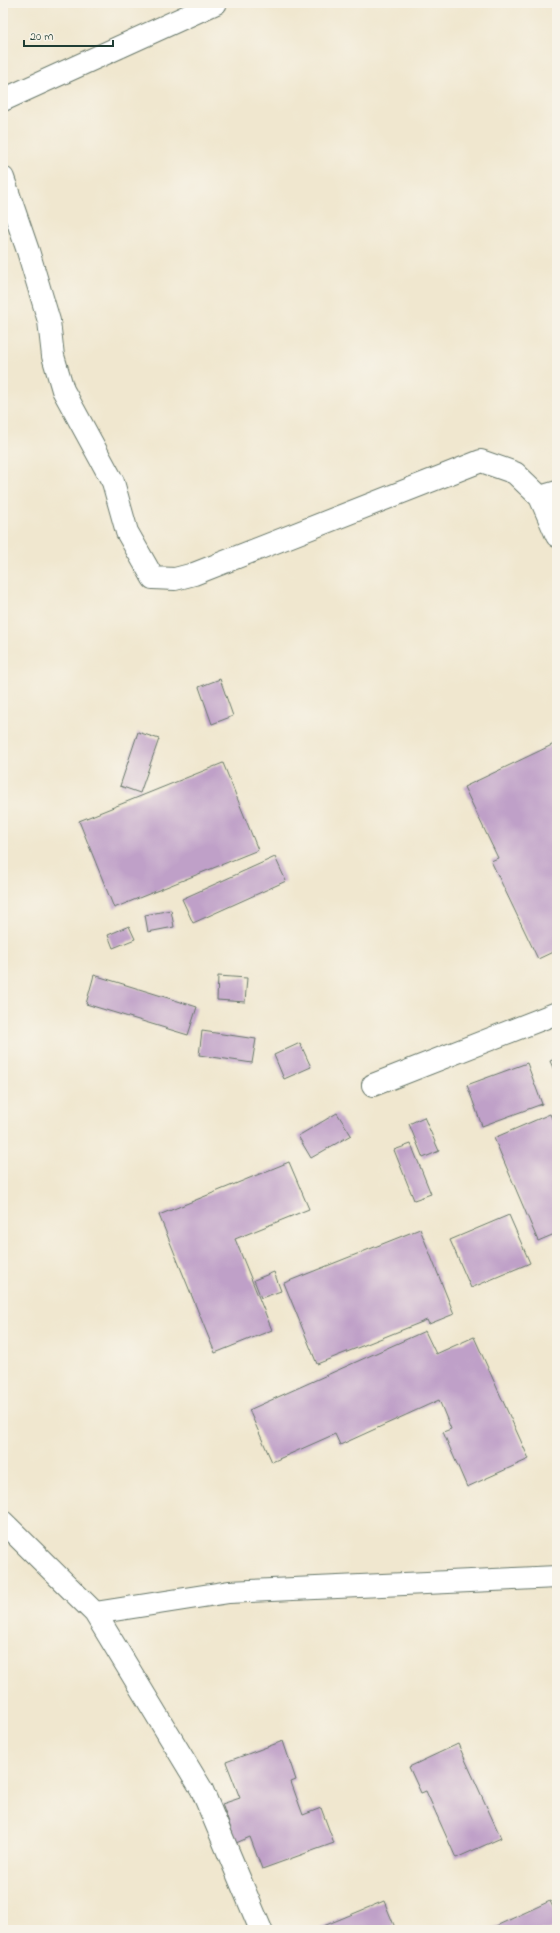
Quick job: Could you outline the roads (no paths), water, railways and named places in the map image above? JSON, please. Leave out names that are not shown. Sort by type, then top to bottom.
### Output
[{"type":"street","points":[[3,100],[216,3]]},
{"type":"street","points":[[3,178],[28,251],[49,321],[53,356],[63,390],[112,482],[127,532],[152,578],[175,579],[194,574],[481,461],[515,473],[548,494],[557,536]]},
{"type":"street","points":[[373,1085],[557,1013]]},
{"type":"street","points":[[3,1522],[95,1613],[202,1790],[261,1930]]},
{"type":"street","points":[[95,1613],[229,1592],[557,1577]]}]
